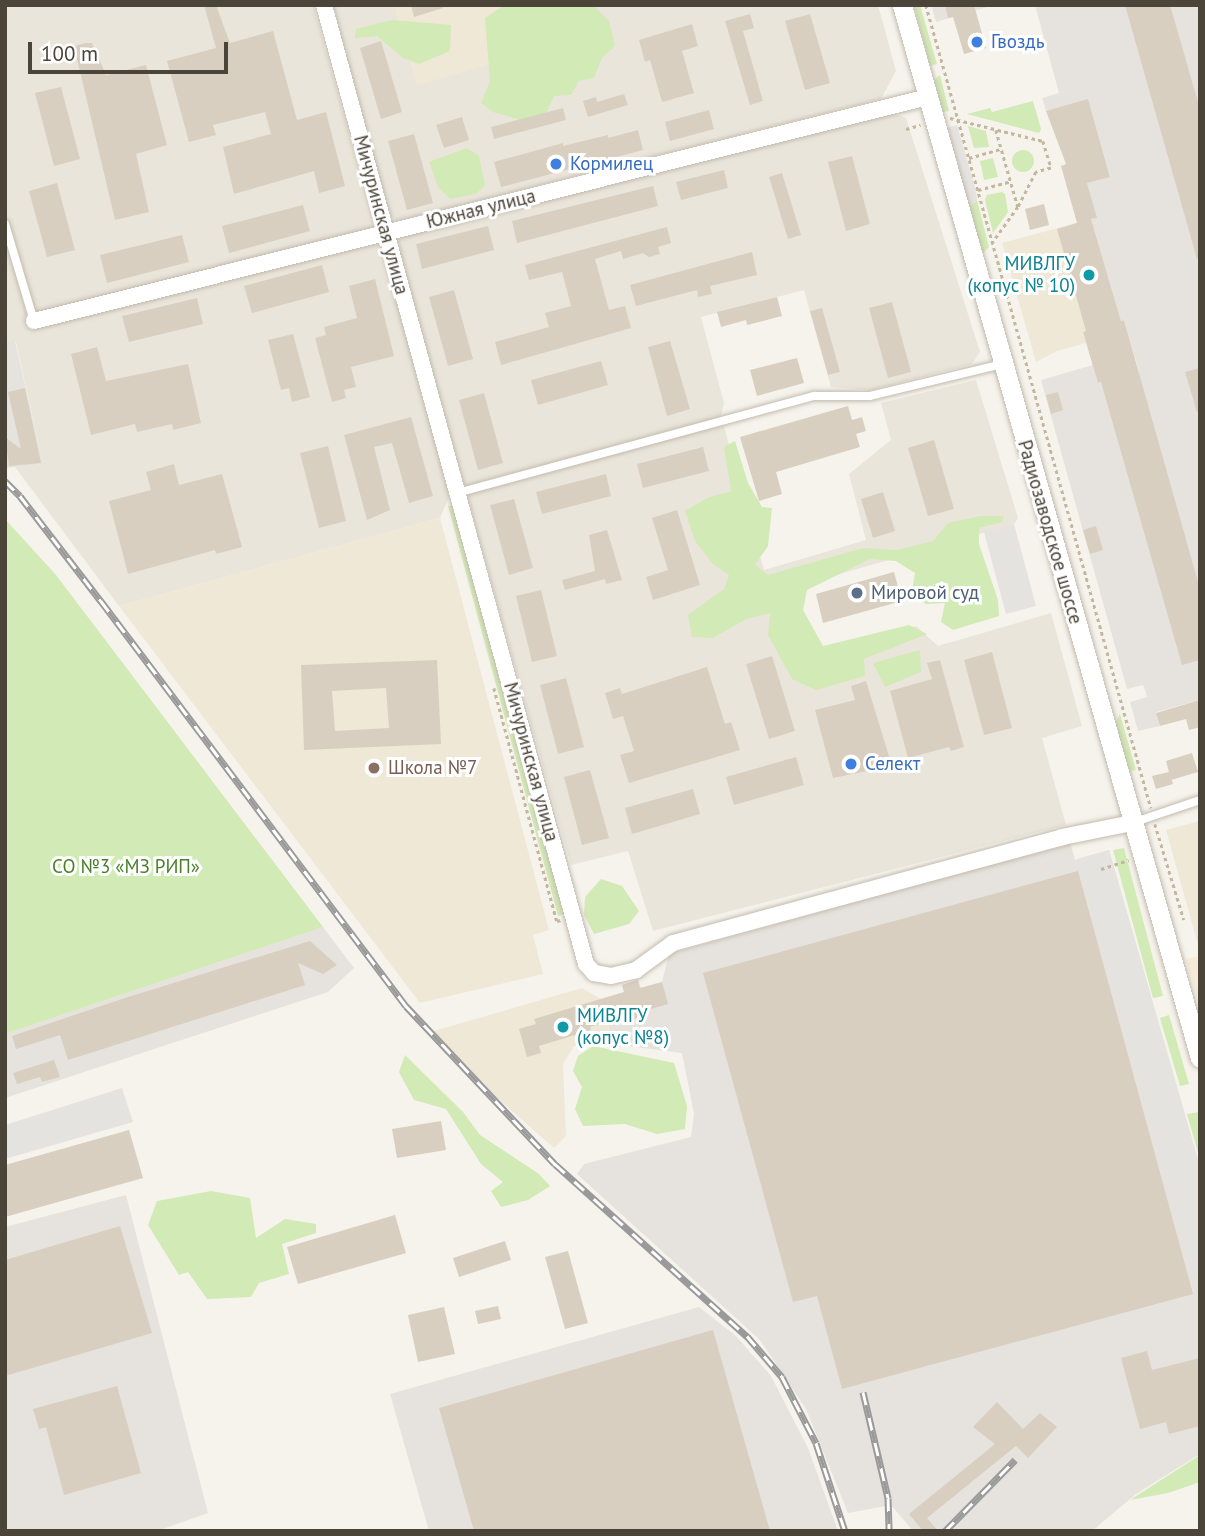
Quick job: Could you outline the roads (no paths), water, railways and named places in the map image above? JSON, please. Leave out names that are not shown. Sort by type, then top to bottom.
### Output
[{"type":"street","name":"Мичуринская улица","points":[[324,5],[586,964],[594,972],[611,976],[636,970],[673,943],[1062,838],[1132,823]]},
{"type":"street","name":"Радиозаводское шоссе","points":[[902,5],[1200,1058]]},
{"type":"street","name":"Южная улица","points":[[34,321],[928,97]]},
{"type":"lane","points":[[5,224],[34,321]]},
{"type":"lane","points":[[457,493],[816,396],[870,396],[1002,364]]},
{"type":"lane","points":[[1132,823],[1200,800]]},
{"type":"railway","points":[[5,481],[20,496],[101,601],[406,1006],[555,1164],[747,1336],[782,1377],[816,1443],[845,1531]]},
{"type":"railway","points":[[863,1392],[888,1498],[889,1531]]},
{"type":"railway","points":[[945,1531],[1015,1460]]},
{"type":"place","name":"Гвоздь","points":[[977,42]]},
{"type":"place","name":"Кормилец","points":[[556,164]]},
{"type":"place","name":"МИВЛГУ (копус № 10)","points":[[1089,275]]},
{"type":"place","name":"Мировой суд","points":[[857,593]]},
{"type":"place","name":"Селект","points":[[851,764]]},
{"type":"place","name":"Школа №7","points":[[374,768]]},
{"type":"place","name":"МИВЛГУ (копус №8)","points":[[563,1027]]},
{"type":"park label","name":"СО №3 «МЗ РИП»","points":[[126,867]]}]
